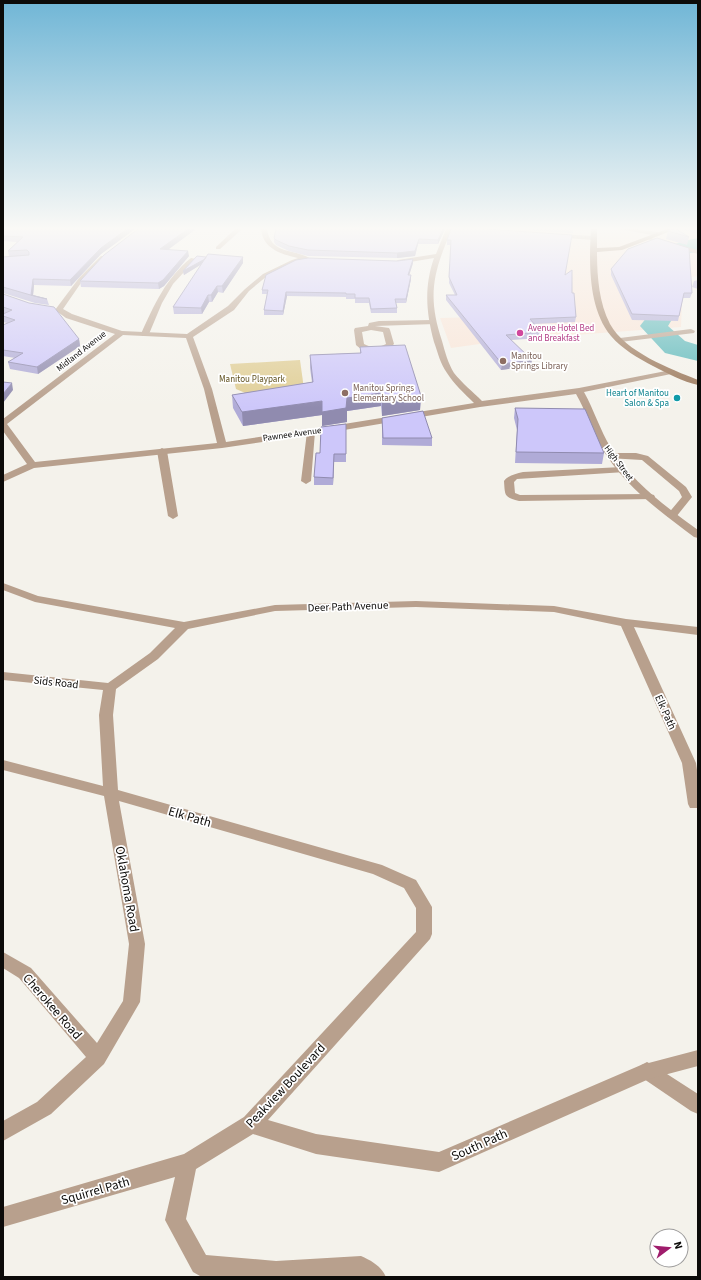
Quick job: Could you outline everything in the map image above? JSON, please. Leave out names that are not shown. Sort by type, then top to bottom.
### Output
[{"type":"main road","points":[[597,289],[601,309],[607,326],[620,340],[644,358],[671,372],[698,383]]},
{"type":"street","name":"Midland Avenue","points":[[73,289],[56,309],[69,316],[121,334]]},
{"type":"street","points":[[145,334],[153,315],[167,289]]},
{"type":"street","points":[[121,334],[189,336],[231,308],[248,289]]},
{"type":"street","points":[[428,289],[428,302],[432,322],[446,367],[480,404]]},
{"type":"street","points":[[371,328],[372,325],[379,324],[432,322]]},
{"type":"street","points":[[620,340],[691,331]]},
{"type":"street","name":"Midland Avenue","points":[[3,424],[121,334]]},
{"type":"street","points":[[189,336],[208,389],[222,445]]},
{"type":"street","name":"Pawnee Avenue","points":[[32,465],[222,445],[480,404],[579,391],[671,372]]},
{"type":"street","name":"High Street","points":[[579,391],[600,435],[622,470],[650,497],[698,535]]},
{"type":"street","points":[[3,424],[32,465],[3,479]]},
{"type":"street","points":[[306,481],[310,432]]},
{"type":"street","points":[[162,451],[173,516]]},
{"type":"street","points":[[612,456],[636,456],[645,458],[682,489],[687,497],[672,515]]},
{"type":"street","points":[[622,470],[523,475],[514,477],[509,481],[509,490],[510,495],[519,498],[650,497]]},
{"type":"street","name":"Deer Path Avenue","points":[[3,586],[35,599],[184,626],[274,608],[416,604],[554,609],[626,622],[698,631]]},
{"type":"street","name":"Elk Path","points":[[626,622],[689,763],[695,804]]},
{"type":"street","points":[[110,687],[154,656],[184,626]]},
{"type":"street","name":"Sids Road","points":[[3,676],[110,687]]},
{"type":"street","name":"Oklahoma Road","points":[[3,1132],[44,1108],[98,1058],[131,1002],[137,944],[111,793],[106,715],[110,687]]},
{"type":"street","name":"Elk Path","points":[[3,765],[111,793],[377,869]]},
{"type":"street","name":"Peakview Boulevard","points":[[188,1163],[251,1124],[424,934],[424,907],[410,884],[377,869]]},
{"type":"street","name":"Cherokee Road","points":[[3,959],[25,973],[98,1058]]},
{"type":"street","name":"South Path","points":[[251,1124],[316,1144],[439,1162],[647,1070],[698,1058]]},
{"type":"street","points":[[647,1070],[698,1105]]},
{"type":"street","points":[[188,1163],[174,1220],[200,1265],[276,1272],[361,1267],[375,1277]]},
{"type":"street","name":"Squirrel Path","points":[[3,1217],[188,1163]]},
{"type":"shaded area","points":[[516,289],[680,289],[682,302],[681,327],[508,340],[451,348],[440,318],[519,316]]},
{"type":"green space","name":"Manitou Playpark","points":[[300,360],[304,389],[250,395],[236,389],[230,364]]},
{"type":"building","points":[[9,289],[32,289],[31,295],[47,299],[34,296]]},
{"type":"building","points":[[185,289],[215,289],[211,295],[208,295],[201,308],[173,307]]},
{"type":"building","points":[[262,289],[408,289],[406,299],[395,299],[397,308],[371,309],[369,298],[355,298],[355,294],[286,292],[283,311],[264,310],[268,290],[262,290]]},
{"type":"building","points":[[454,289],[572,289],[572,293],[574,293],[576,317],[530,319],[541,332],[506,335],[532,360],[502,364],[446,295],[457,295]]},
{"type":"building","points":[[620,289],[692,289],[692,293],[684,293],[679,316],[632,314]]},
{"type":"building","points":[[3,294],[29,303],[54,307],[79,339],[37,367],[8,362],[23,353],[3,350],[3,325],[15,320],[3,316],[3,314],[12,310],[3,307]]},
{"type":"building","points":[[405,345],[421,396],[382,403],[381,393],[347,398],[346,408],[322,412],[322,401],[242,412],[232,395],[313,382],[310,355],[361,353],[360,347]]},
{"type":"building","points":[[3,382],[12,383],[3,394]]},
{"type":"building","points":[[515,408],[585,409],[604,453],[516,452],[518,419]]},
{"type":"building","points":[[423,411],[432,438],[383,438],[382,418]]},
{"type":"building","points":[[346,424],[346,454],[334,454],[333,478],[314,477],[316,453],[320,453],[321,427]]},
{"type":"waterway","points":[[670,289],[667,304],[659,321],[653,326],[675,347],[698,353]]},
{"type":"place","name":"Avenue Hotel Bed and Breakfast","points":[[520,333]]},
{"type":"place","name":"Manitou Springs Library","points":[[503,361]]},
{"type":"place","name":"Manitou Springs Elementary School","points":[[345,393]]},
{"type":"place","name":"Heart of Manitou Salon & Spa","points":[[677,398]]}]
